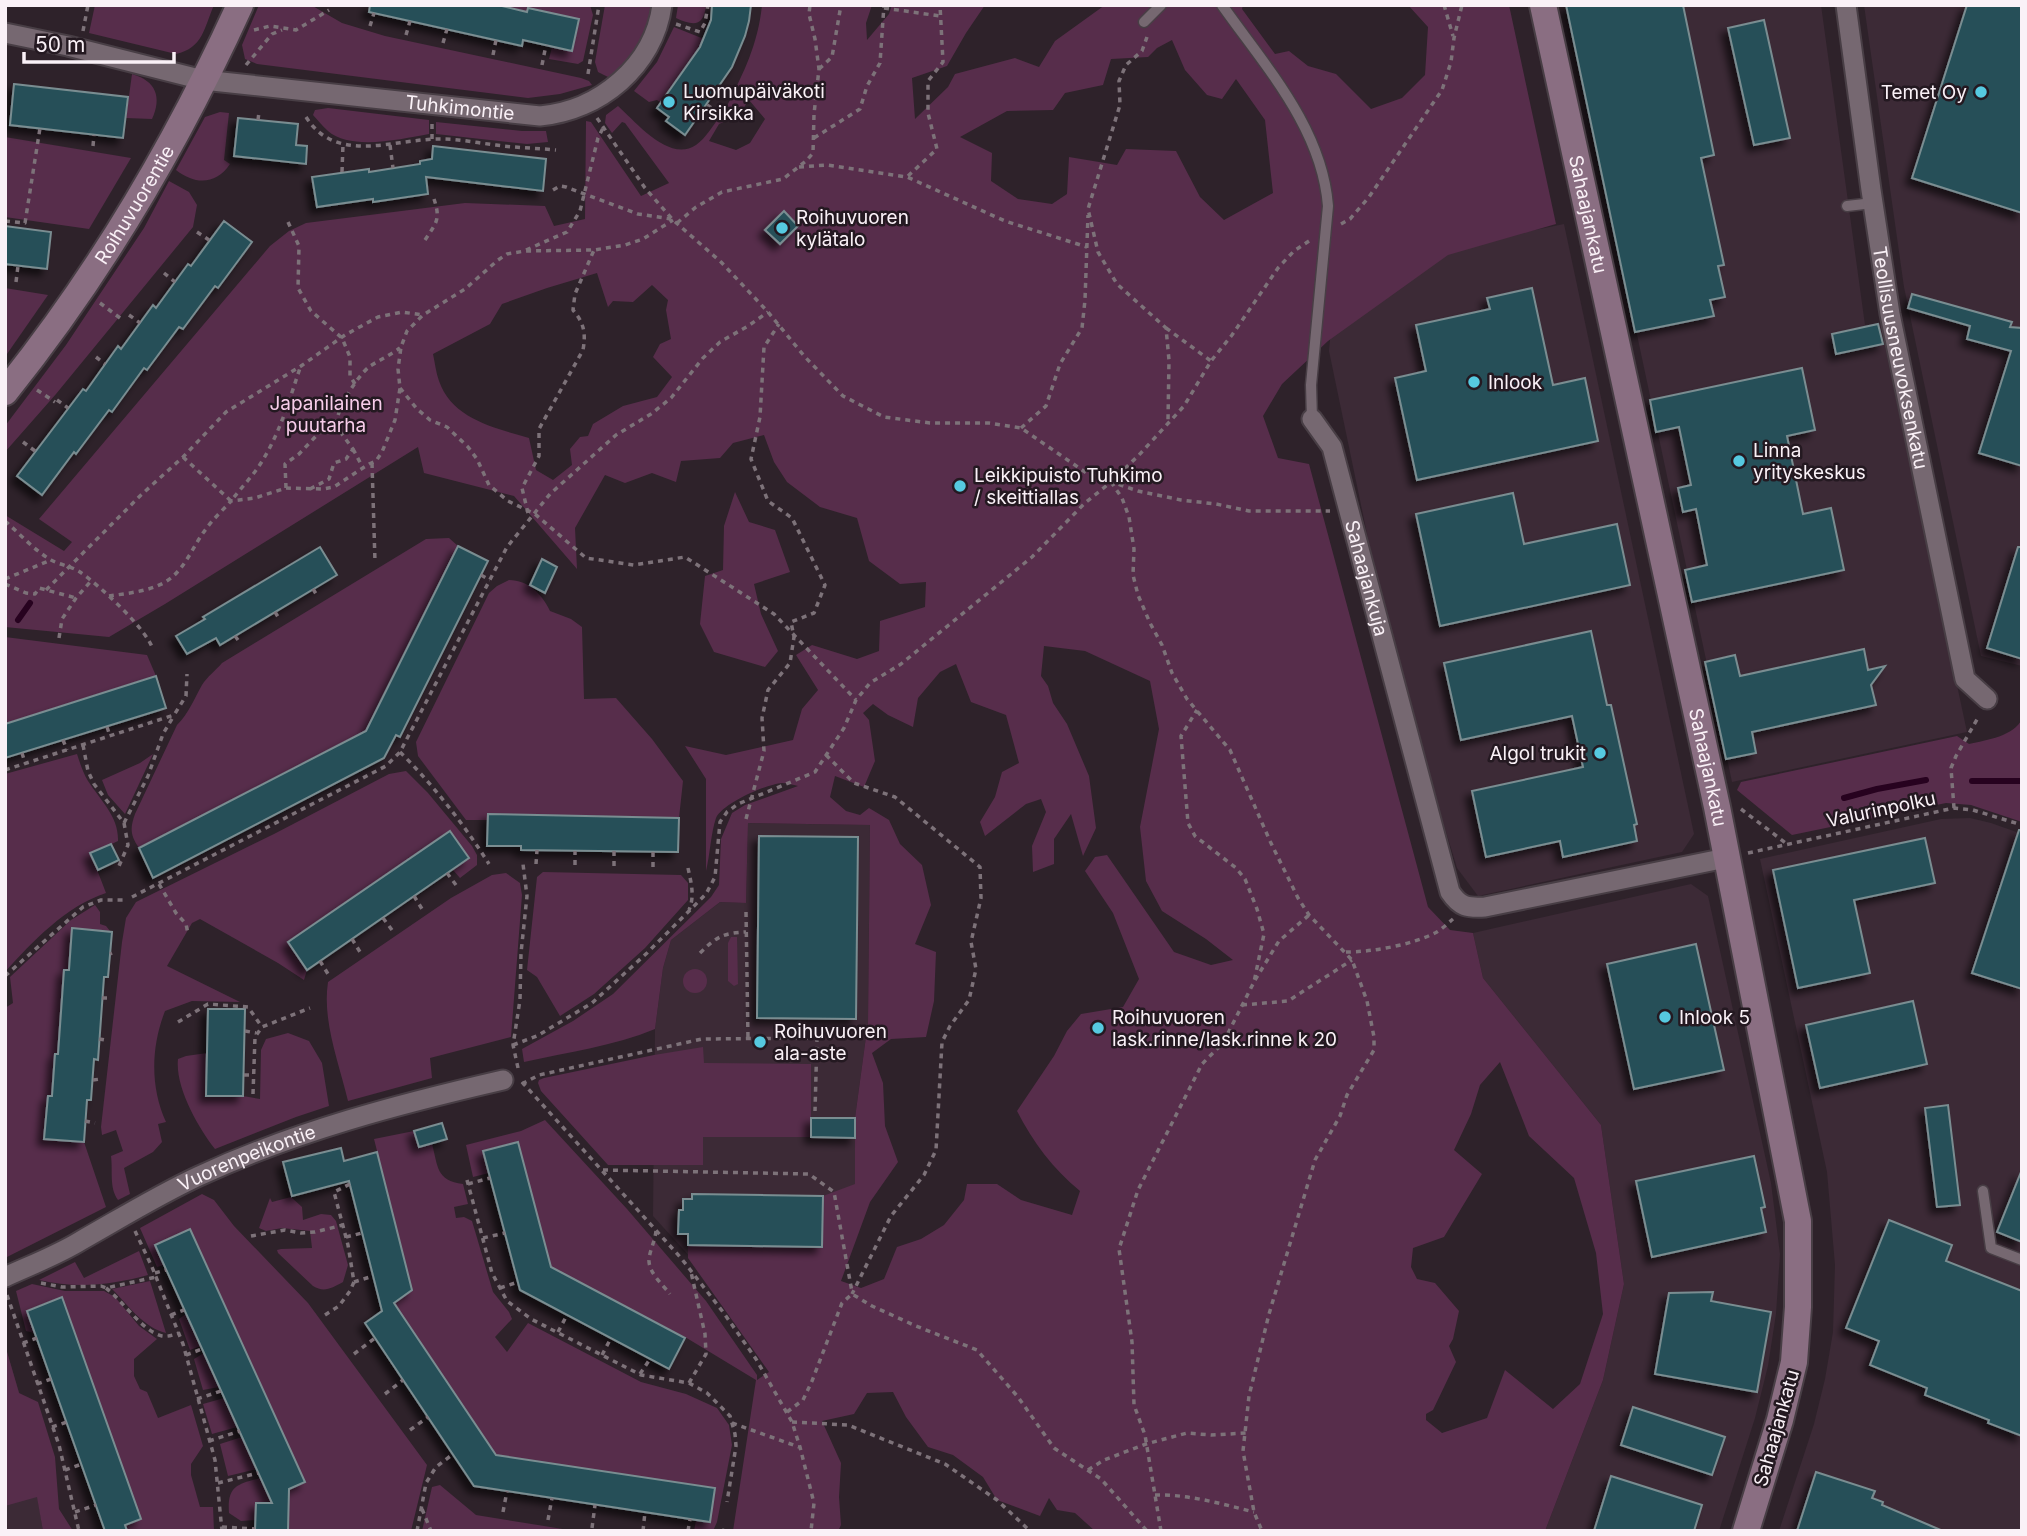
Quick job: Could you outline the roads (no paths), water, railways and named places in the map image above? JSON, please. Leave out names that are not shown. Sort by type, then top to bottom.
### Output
[{"type":"main road","name":"Roihuvuorentie","points":[[5,392],[54,328],[127,220],[203,80],[240,5]]},
{"type":"main road","name":"Sahaajankatu","points":[[1543,5],[1629,409],[1735,856],[1798,1221],[1798,1307],[1794,1362],[1780,1420],[1746,1531]]},
{"type":"street","name":"Teollisuusneuvoksenkatu","points":[[1846,5],[1890,314],[1965,679],[1987,699]]},
{"type":"street","name":"Tuhkimontie","points":[[5,33],[203,80],[524,115],[551,115],[587,105],[616,86],[638,63],[667,14]]},
{"type":"street","name":"Sahaajankuja","points":[[1312,419],[1332,447],[1450,892],[1457,902],[1473,908],[1485,907],[1735,856]]},
{"type":"street","name":"Vuorenpeikontie","points":[[5,1277],[48,1259],[126,1213],[199,1176],[298,1135],[390,1107],[513,1082]]},
{"type":"lane","points":[[1144,22],[1161,5]]},
{"type":"lane","name":"Sahaajankuja","points":[[1222,5],[1291,103],[1311,139],[1326,182],[1328,206],[1311,385],[1312,419]]},
{"type":"lane","points":[[1847,206],[1873,203]]},
{"type":"lane","points":[[1983,1191],[1991,1248],[2022,1260]]},
{"type":"waterway","points":[[18,620],[30,603]]},
{"type":"waterway","points":[[1844,798],[1926,780]]},
{"type":"waterway","points":[[1972,781],[2022,781]]},
{"type":"place","name":"Temet Oy","points":[[1981,92]]},
{"type":"place","name":"Luomupäiväkoti Kirsikka","points":[[669,102]]},
{"type":"place","name":"Roihuvuoren kylätalo","points":[[782,228]]},
{"type":"place","name":"Inlook","points":[[1474,382]]},
{"type":"place","name":"Linna yrityskeskus","points":[[1739,461]]},
{"type":"place","name":"Leikkipuisto Tuhkimo / skeittiallas","points":[[960,486]]},
{"type":"place","name":"Algol trukit","points":[[1600,753]]},
{"type":"place","name":"Inlook 5","points":[[1665,1017]]},
{"type":"place","name":"Roihuvuoren lask.rinne/lask.rinne k 20","points":[[1098,1028]]},
{"type":"place","name":"Roihuvuoren ala-aste","points":[[760,1042]]},
{"type":"park label","name":"Japanilainen puutarha","points":[[326,414]]}]
